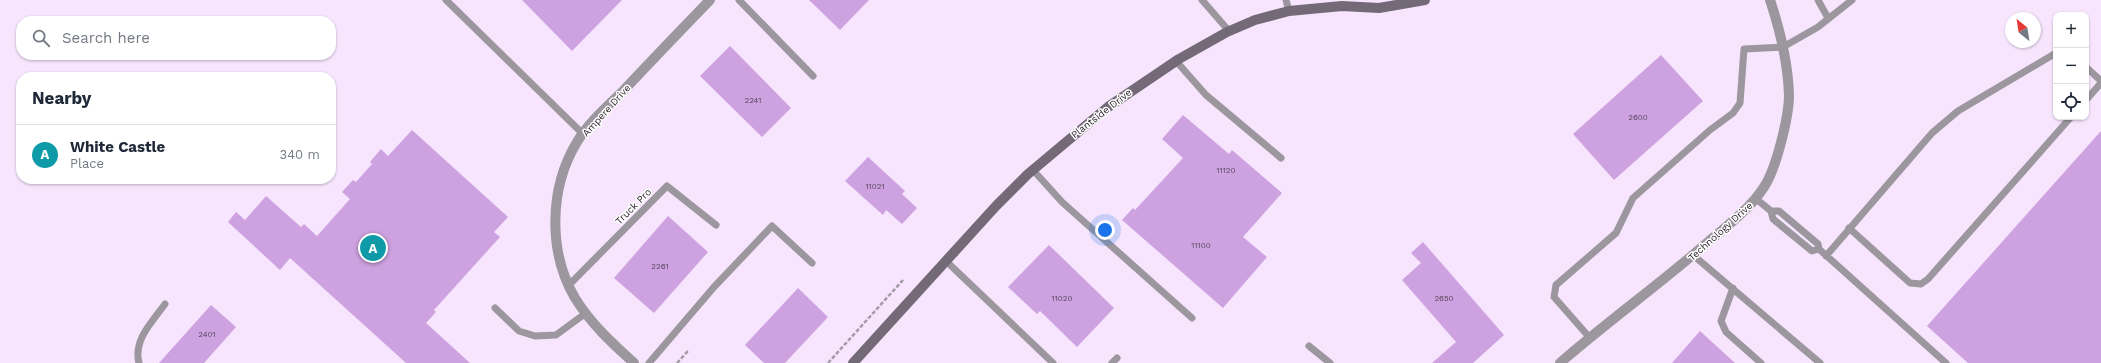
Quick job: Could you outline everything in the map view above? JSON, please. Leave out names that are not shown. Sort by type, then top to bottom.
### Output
[{"type":"street","name":"Ampere Drive","points":[[634,363],[601,332],[586,314],[568,285],[556,241],[555,222],[557,196],[569,156],[583,134],[710,0]]},
{"type":"street","name":"Plantside Drive","points":[[853,363],[996,206],[1033,170],[1108,107],[1176,61],[1229,31],[1255,20],[1289,11],[1340,3],[1379,8],[1425,0]]},
{"type":"street","name":"Technology Drive","points":[[1560,363],[1693,255],[1755,198],[1764,187],[1776,160],[1782,140],[1789,96],[1783,47],[1770,0]]},
{"type":"lane","points":[[446,0],[583,134]]},
{"type":"lane","points":[[739,0],[813,76]]},
{"type":"lane","points":[[1202,0],[1229,31]]},
{"type":"lane","points":[[1286,0],[1289,11]]},
{"type":"lane","points":[[1818,0],[1828,18]]},
{"type":"lane","points":[[1590,338],[1554,296],[1556,285],[1616,232],[1633,198],[1710,130],[1733,112],[1740,103],[1744,49],[1783,47],[1828,18],[1852,0]]},
{"type":"lane","points":[[1826,256],[1932,133],[1953,115],[2053,55]]},
{"type":"lane","points":[[1176,61],[1206,95],[1281,158]]},
{"type":"lane","points":[[2089,70],[2101,82],[2089,96]]},
{"type":"lane","points":[[1849,228],[1910,283],[1921,284],[1928,279],[2068,120]]},
{"type":"lane","points":[[1033,170],[1062,202],[1192,318]]},
{"type":"lane","name":"Truck Pro","points":[[568,285],[667,186],[716,225]]},
{"type":"lane","points":[[1755,198],[1771,211],[1773,219],[1812,251],[1819,249]]},
{"type":"lane","points":[[1771,211],[1779,211],[1818,244],[1819,249],[1826,256],[1946,363]]},
{"type":"lane","points":[[648,363],[714,287],[772,226],[812,263]]},
{"type":"lane","points":[[1693,255],[1820,363]]},
{"type":"lane","points":[[946,261],[1053,363]]},
{"type":"lane","points":[[1732,288],[1721,321],[1726,332],[1761,363]]},
{"type":"lane","points":[[139,363],[136,353],[139,341],[165,304]]},
{"type":"lane","points":[[495,308],[519,331],[535,336],[556,335],[586,314]]},
{"type":"lane","points":[[1309,346],[1330,363]]},
{"type":"path","points":[[828,363],[903,280]]},
{"type":"path","points":[[677,363],[688,351]]},
{"type":"shaded area","points":[[0,0],[2101,0],[2101,363],[0,363]]},
{"type":"building","points":[[522,0],[622,0],[572,51]]},
{"type":"building","points":[[809,0],[869,0],[840,30]]},
{"type":"building","points":[[730,46],[791,108],[762,137],[700,76]]},
{"type":"building","points":[[1661,55],[1703,101],[1614,180],[1573,134]]},
{"type":"building","points":[[1183,115],[1229,154],[1232,150],[1282,193],[1243,237],[1267,257],[1223,308],[1122,220],[1133,208],[1135,210],[1183,158],[1162,139]]},
{"type":"building","points":[[412,130],[508,217],[494,232],[500,237],[434,310],[436,312],[426,323],[470,363],[406,363],[290,258],[280,270],[228,222],[236,212],[245,220],[266,196],[301,227],[304,224],[317,236],[350,199],[342,192],[353,180],[356,182],[372,164],[370,162],[381,149],[388,156]]},
{"type":"building","points":[[2101,131],[2101,363],[1968,363],[1927,326]]},
{"type":"building","points":[[868,157],[905,191],[902,194],[917,208],[902,224],[886,210],[883,215],[845,181]]},
{"type":"building","points":[[668,216],[708,252],[654,313],[614,278]]},
{"type":"building","points":[[1423,242],[1504,335],[1473,363],[1432,363],[1456,342],[1402,280],[1421,263],[1411,253]]},
{"type":"building","points":[[1049,245],[1114,308],[1077,347],[1040,311],[1037,314],[1008,287]]},
{"type":"building","points":[[798,288],[828,317],[785,363],[764,363],[745,345]]},
{"type":"building","points":[[211,305],[236,327],[204,363],[159,363]]},
{"type":"building","points":[[1700,331],[1735,363],[1672,363]]},
{"type":"place","name":"White Castle","points":[[373,248]]}]
